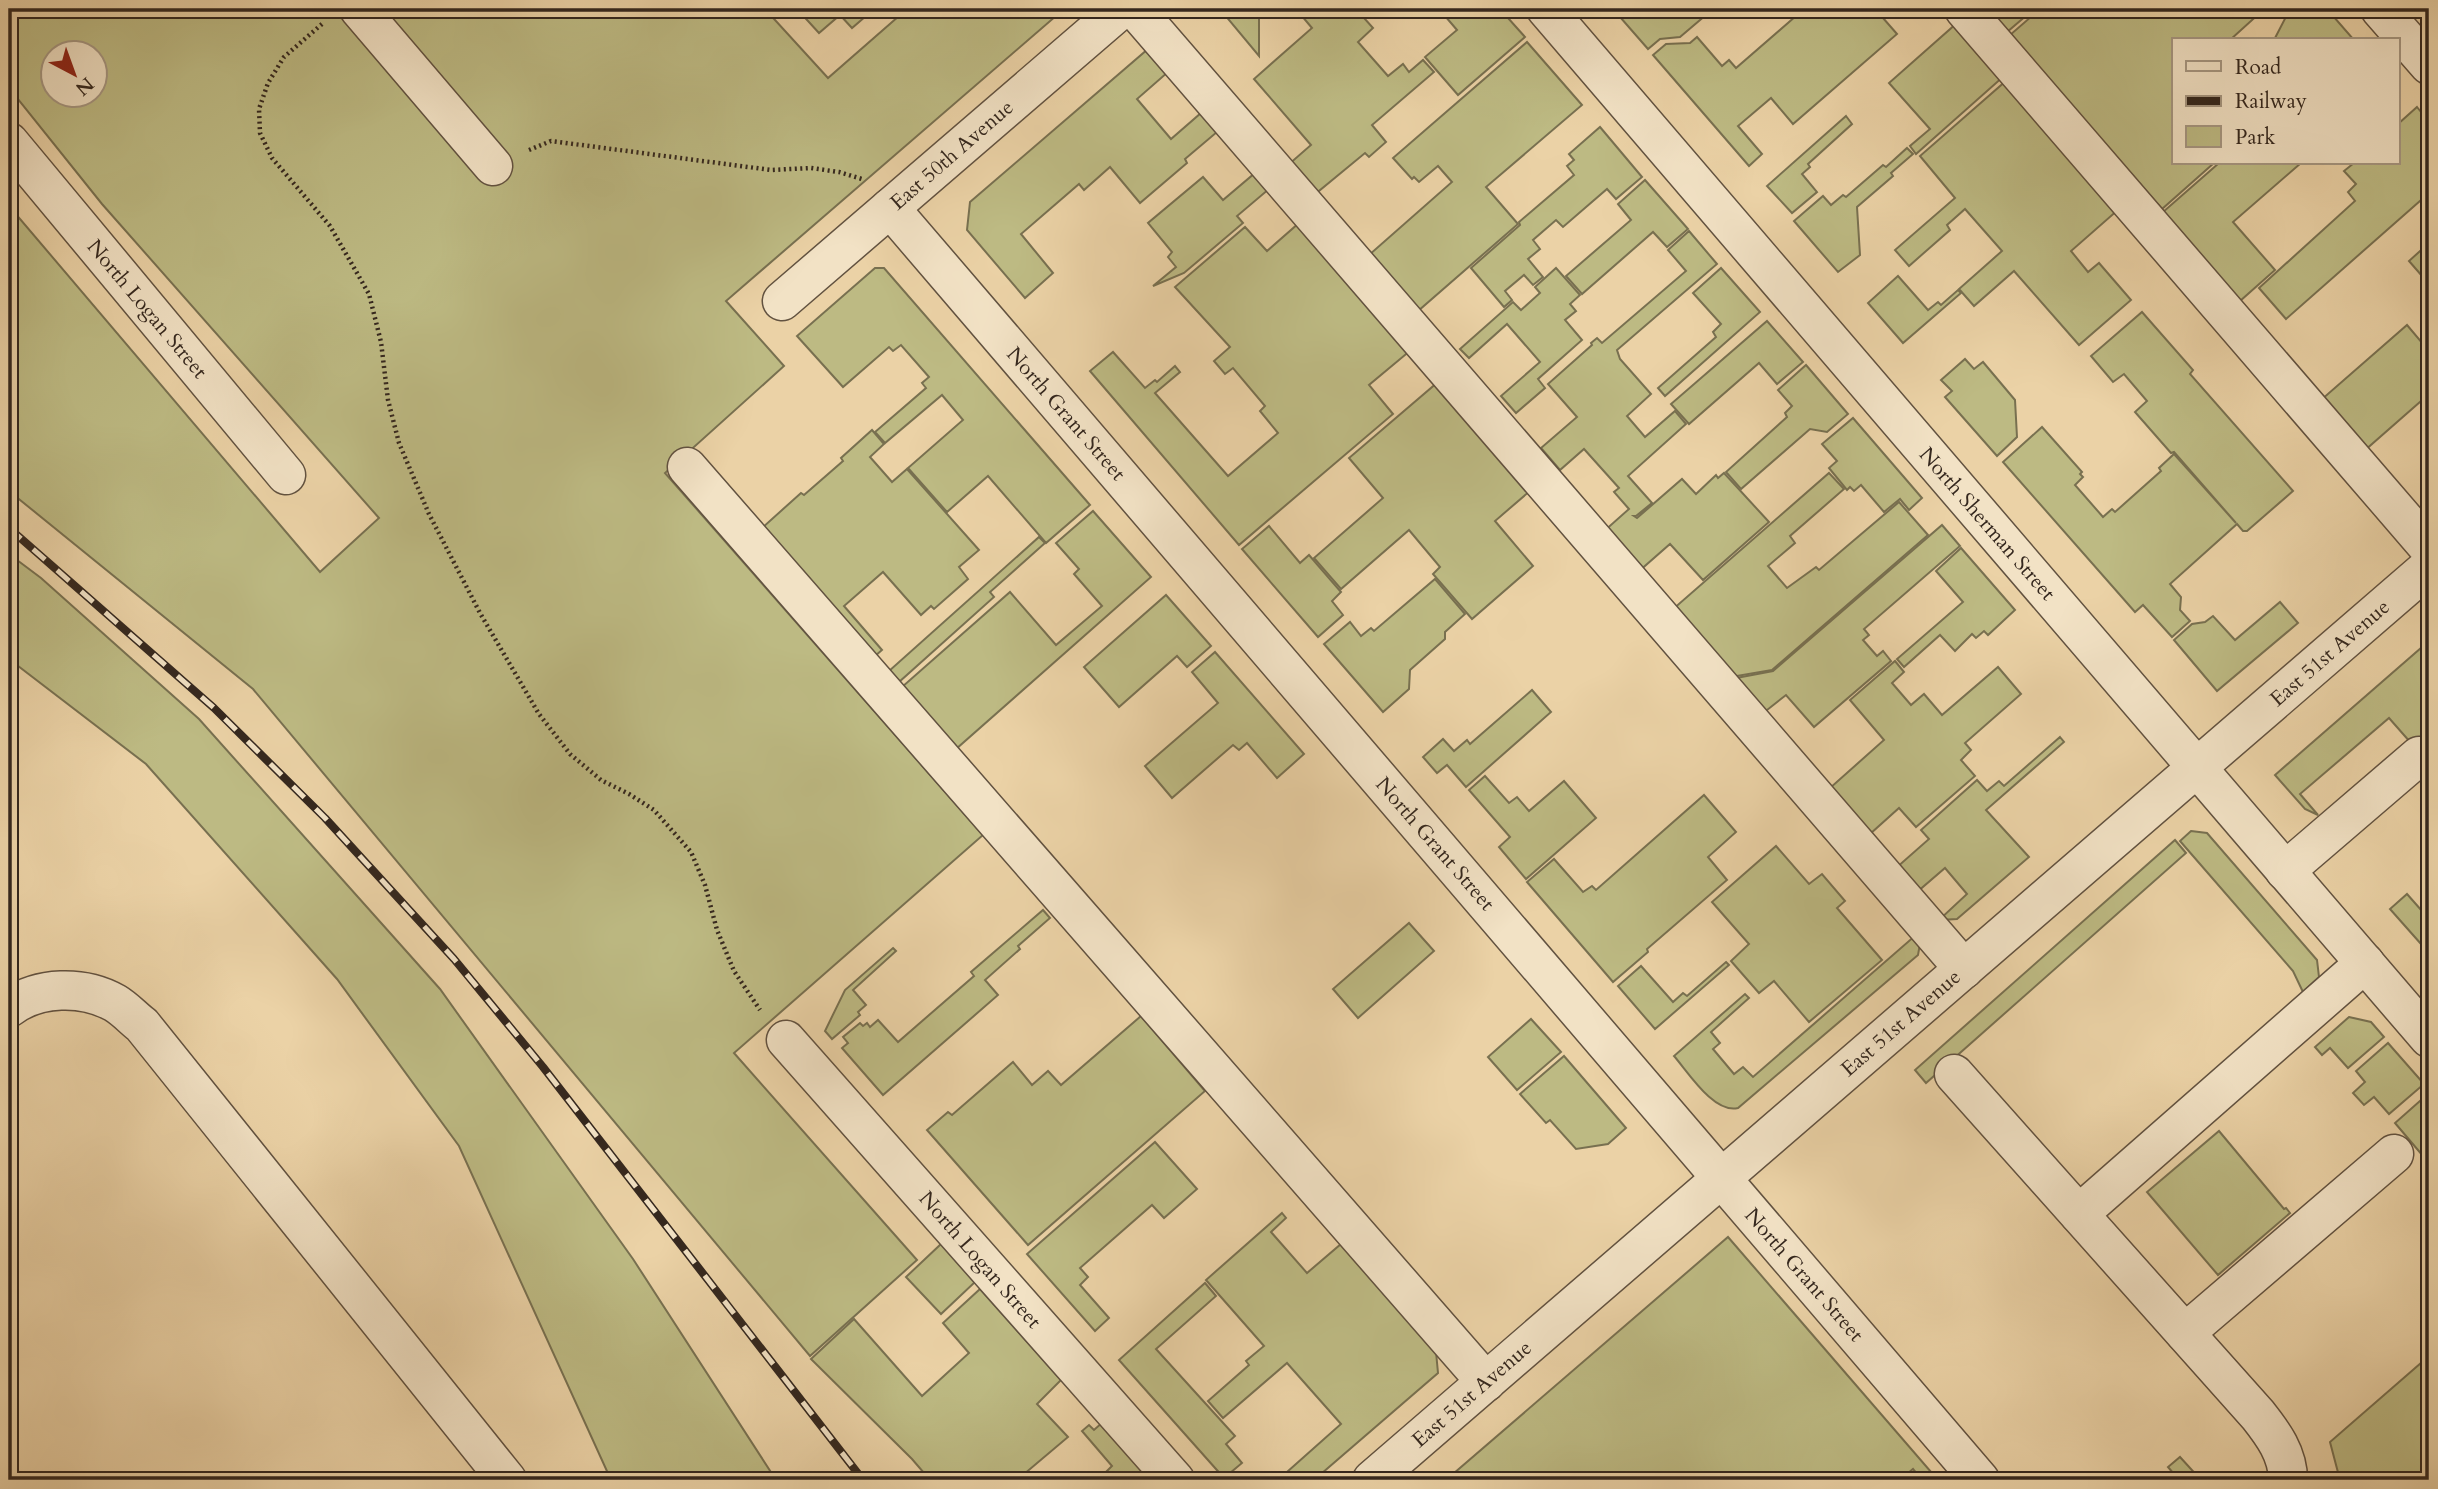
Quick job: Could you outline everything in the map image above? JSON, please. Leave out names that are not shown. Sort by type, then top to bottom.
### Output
[{"type":"street","name":"East 50th Avenue","points":[[782,301],[1121,9]]},
{"type":"street","points":[[1135,9],[1964,969]]},
{"type":"street","name":"North Sherman Street","points":[[1546,9],[2429,1038]]},
{"type":"street","points":[[1964,9],[2429,548]]},
{"type":"street","points":[[2380,9],[2429,65]]},
{"type":"street","points":[[345,13],[493,166]]},
{"type":"street","name":"North Logan Street","points":[[9,142],[286,475]]},
{"type":"street","name":"North Grant Street","points":[[890,208],[1980,1480]]},
{"type":"street","points":[[687,467],[1486,1382]]},
{"type":"street","name":"East 51st Avenue","points":[[1372,1480],[2429,567]]},
{"type":"street","points":[[2285,871],[2419,756]]},
{"type":"street","points":[[2079,1214],[2365,963]]},
{"type":"street","points":[[9,1008],[18,1001],[49,991],[82,991],[115,1003],[142,1025],[507,1480]]},
{"type":"street","name":"North Logan Street","points":[[786,1040],[1175,1480]]},
{"type":"street","points":[[1954,1074],[2258,1415],[2277,1440],[2288,1470],[2288,1480]]},
{"type":"street","points":[[2185,1333],[2394,1154]]},
{"type":"path","points":[[345,13],[284,57],[268,83],[258,108],[260,133],[272,158],[330,226],[369,294],[381,342],[388,400],[399,443],[429,514],[480,613],[540,714],[570,754],[601,780],[654,810],[691,852],[734,971],[753,1001],[786,1040]]},
{"type":"path","points":[[493,166],[551,141],[771,170],[811,168],[857,176],[870,184],[890,208]]},
{"type":"green space","points":[[9,9],[765,9],[828,78],[907,9],[1064,9],[726,301],[784,366],[665,473],[983,835],[734,1053],[917,1260],[810,1356],[253,689],[9,491],[9,206],[320,572],[379,518],[102,204],[9,88]]},
{"type":"green space","points":[[797,9],[873,10],[852,28],[840,15],[819,33]]},
{"type":"green space","points":[[1220,9],[1259,9],[1259,56]]},
{"type":"green space","points":[[1296,9],[1356,9],[1373,28],[1358,42],[1388,76],[1403,64],[1409,72],[1423,60],[1434,72],[1372,125],[1386,142],[1369,157],[1365,153],[1314,195],[1288,165],[1311,145],[1254,79],[1312,28]]},
{"type":"green space","points":[[1439,9],[1500,9],[1525,37],[1458,95],[1425,57],[1457,30]]},
{"type":"green space","points":[[1613,9],[1713,9],[1680,37],[1660,39],[1648,49]]},
{"type":"green space","points":[[1804,9],[1889,9],[1883,18],[1897,34],[1793,124],[1771,98],[1738,126],[1762,154],[1749,166],[1653,55],[1666,44],[1690,43],[1697,37],[1722,66],[1729,60],[1736,68]]},
{"type":"green space","points":[[1987,9],[2034,9],[2007,32]]},
{"type":"green space","points":[[2040,9],[2262,11],[2232,38],[2172,38],[2172,164],[2213,164],[2162,209],[2010,35]]},
{"type":"green space","points":[[2290,9],[2327,9],[2352,38],[2275,38]]},
{"type":"green space","points":[[1957,23],[2004,76],[1916,154],[1910,146],[1930,129],[1889,83]]},
{"type":"green space","points":[[1527,42],[1582,105],[1486,187],[1518,224],[1418,311],[1369,255],[1452,182],[1438,166],[1419,182],[1414,177],[1412,179],[1393,158]]},
{"type":"green space","points":[[1148,49],[1168,72],[1137,99],[1171,139],[1201,113],[1217,132],[1185,159],[1187,163],[1140,203],[1110,167],[1084,190],[1079,184],[1021,234],[1053,273],[1025,298],[967,230],[970,202]]},
{"type":"green space","points":[[2007,80],[2119,209],[2071,251],[2088,272],[2099,263],[2131,300],[2079,345],[2014,271],[1974,306],[1959,289],[2002,251],[1965,209],[1947,225],[1950,230],[1909,266],[1895,250],[1955,198],[1920,156]]},
{"type":"green space","points":[[2417,107],[2429,122],[2429,193],[2286,319],[2259,288],[2355,201],[2348,192],[2356,184],[2344,171],[2353,164],[2400,164],[2400,122]]},
{"type":"green space","points":[[1846,116],[1852,124],[1808,164],[1810,167],[1802,174],[1817,192],[1792,213],[1767,186]]},
{"type":"green space","points":[[1600,127],[1642,177],[1616,199],[1607,189],[1563,227],[1556,220],[1533,240],[1540,249],[1528,259],[1543,277],[1533,285],[1524,275],[1505,291],[1512,300],[1504,307],[1471,268],[1574,175],[1567,166],[1574,160],[1569,154]]},
{"type":"green space","points":[[1907,148],[1913,154],[1891,173],[1893,176],[1857,207],[1860,255],[1838,272],[1794,221],[1823,196],[1831,205],[1843,195],[1846,197]]},
{"type":"green space","points":[[2218,164],[2300,164],[2233,222],[2275,270],[2240,301],[2163,212]]},
{"type":"green space","points":[[1255,173],[1269,189],[1237,216],[1243,223],[1184,273],[1153,286],[1176,267],[1168,257],[1172,252],[1148,223],[1203,177],[1223,200]]},
{"type":"green space","points":[[1645,180],[1688,229],[1667,247],[1653,232],[1582,294],[1566,276],[1631,220],[1618,204]]},
{"type":"green space","points":[[1299,223],[1411,350],[1369,385],[1393,414],[1239,545],[1090,371],[1113,352],[1145,388],[1155,380],[1157,382],[1175,366],[1180,372],[1155,393],[1228,476],[1278,433],[1260,411],[1265,406],[1233,368],[1225,374],[1214,361],[1230,347],[1175,287],[1245,227],[1267,251]]},
{"type":"green space","points":[[1689,231],[1717,264],[1617,350],[1620,359],[1651,394],[1627,416],[1645,437],[1675,411],[1686,424],[1628,476],[1652,503],[1634,516],[1637,518],[1682,479],[1696,494],[1716,475],[1718,478],[1724,473],[1769,522],[1703,580],[1670,544],[1638,572],[1603,532],[1629,509],[1614,492],[1619,488],[1584,449],[1560,470],[1541,448],[1577,417],[1548,384],[1597,338],[1602,343],[1686,271],[1668,250]]},
{"type":"green space","points":[[2429,243],[2429,284],[2409,261]]},
{"type":"green space","points":[[875,268],[884,268],[1090,505],[1046,543],[988,476],[947,512],[908,468],[963,420],[942,395],[885,443],[875,432],[926,388],[922,383],[929,377],[901,345],[893,351],[889,347],[843,387],[797,336]]},
{"type":"green space","points":[[1556,268],[1580,295],[1570,304],[1576,311],[1565,320],[1582,340],[1538,379],[1545,388],[1516,413],[1501,396],[1540,362],[1507,324],[1469,358],[1460,349],[1513,302],[1521,310],[1540,293],[1535,287]]},
{"type":"green space","points":[[1721,268],[1760,312],[1665,396],[1658,388],[1716,337],[1713,332],[1721,324],[1693,293]]},
{"type":"green space","points":[[1898,276],[1928,310],[1938,302],[1941,305],[1958,290],[1961,293],[1903,343],[1868,303]]},
{"type":"green space","points":[[2142,312],[2193,370],[2190,374],[2293,491],[2247,531],[2243,531],[2237,524],[2170,584],[2181,597],[2180,610],[2190,621],[2172,637],[2143,605],[2135,612],[2003,462],[2042,427],[2082,472],[2080,474],[2083,477],[2075,485],[2103,517],[2112,509],[2115,512],[2161,471],[2159,468],[2174,454],[2236,523],[2174,452],[2171,453],[2135,412],[2147,401],[2124,374],[2113,382],[2091,356]]},
{"type":"green space","points":[[1767,321],[1803,362],[1777,384],[1759,363],[1689,424],[1671,404]]},
{"type":"green space","points":[[2407,325],[2429,351],[2429,394],[2364,451],[2321,400]]},
{"type":"green space","points":[[1965,359],[1974,369],[1983,362],[2015,400],[2017,437],[1997,456],[1945,397],[1952,391],[1941,380]]},
{"type":"green space","points":[[1806,365],[1848,414],[1827,432],[1810,429],[1741,489],[1726,472],[1787,417],[1785,413],[1792,406],[1778,390]]},
{"type":"green space","points":[[1438,382],[1531,490],[1495,521],[1533,566],[1472,619],[1433,574],[1440,567],[1409,530],[1341,589],[1314,558],[1383,498],[1349,458]]},
{"type":"green space","points":[[1853,418],[1922,498],[1909,510],[1900,499],[1884,512],[1861,485],[1854,491],[1850,487],[1847,490],[1829,468],[1837,461],[1822,444]]},
{"type":"green space","points":[[872,430],[884,444],[870,457],[892,482],[907,469],[979,550],[959,567],[968,579],[934,609],[931,606],[921,615],[883,572],[844,606],[882,650],[875,656],[762,528],[801,493],[804,495],[843,461],[841,458]]},
{"type":"green space","points":[[1829,473],[1844,489],[1790,536],[1795,543],[1768,566],[1787,588],[1816,567],[1819,570],[1899,502],[1928,535],[1772,670],[1731,677],[1672,610]]},
{"type":"green space","points":[[1093,511],[1151,577],[956,749],[902,687],[1010,592],[1056,645],[1102,606],[1074,574],[1079,569],[1056,543]]},
{"type":"green space","points":[[1942,525],[1960,546],[1864,629],[1869,635],[1863,640],[1877,656],[1883,651],[1891,661],[1814,727],[1786,695],[1762,714],[1731,679],[1773,671]]},
{"type":"green space","points":[[1269,526],[1300,563],[1309,555],[1341,592],[1332,601],[1343,615],[1318,637],[1242,549]]},
{"type":"green space","points":[[1039,537],[1045,543],[990,592],[994,597],[899,682],[889,671]]},
{"type":"green space","points":[[1961,548],[2015,610],[1988,635],[1984,631],[1976,638],[1972,634],[1955,651],[1940,635],[1904,667],[1897,659],[1963,602],[1936,571]]},
{"type":"green space","points":[[9,554],[41,578],[199,719],[440,989],[633,1259],[776,1480],[611,1480],[459,1146],[337,979],[146,764],[9,659]]},
{"type":"green space","points":[[1435,579],[1465,614],[1445,632],[1445,639],[1410,670],[1409,689],[1383,712],[1324,644],[1350,622],[1361,636],[1371,628],[1374,631]]},
{"type":"green space","points":[[1166,595],[1211,646],[1187,667],[1177,656],[1119,707],[1084,667]]},
{"type":"green space","points":[[2280,602],[2298,623],[2217,691],[2174,640],[2192,624],[2205,622],[2213,616],[2235,640]]},
{"type":"green space","points":[[2429,641],[2429,741],[2418,751],[2389,718],[2300,794],[2318,815],[2305,809],[2275,775]]},
{"type":"green space","points":[[1215,652],[1304,754],[1277,778],[1247,743],[1239,750],[1233,745],[1172,798],[1145,766],[1218,703],[1192,672]]},
{"type":"green space","points":[[1895,661],[1904,672],[1892,683],[1911,705],[1924,694],[1942,715],[1998,667],[2021,694],[1965,743],[1971,750],[1961,760],[1975,776],[1916,827],[1899,808],[1870,834],[1830,788],[1884,740],[1850,700]]},
{"type":"green space","points":[[1532,690],[1551,712],[1466,787],[1447,765],[1437,773],[1423,757],[1443,739],[1454,751],[1467,740],[1470,744]]},
{"type":"green space","points":[[2060,737],[2064,742],[1986,810],[2029,857],[1957,919],[1939,920],[1967,894],[1945,868],[1917,892],[1896,868],[1929,839],[1921,830],[1977,780],[1987,791],[1999,781],[2004,786]]},
{"type":"green space","points":[[1485,776],[1509,803],[1517,797],[1529,811],[1564,781],[1596,818],[1526,879],[1499,847],[1510,837],[1469,790]]},
{"type":"green space","points":[[1704,795],[1736,832],[1708,857],[1727,880],[1613,982],[1527,882],[1554,859],[1583,892],[1592,886],[1596,890]]},
{"type":"green space","points":[[2191,831],[2207,833],[2317,960],[2319,977],[2303,992],[2293,971],[2180,841]]},
{"type":"green space","points":[[2175,840],[2186,853],[1926,1083],[1915,1070]]},
{"type":"green space","points":[[1776,846],[1809,884],[1822,874],[1845,901],[1837,908],[1882,960],[1809,1022],[1774,981],[1759,993],[1731,961],[1749,944],[1712,902]]},
{"type":"green space","points":[[2407,894],[2429,919],[2429,953],[2390,909]]},
{"type":"green space","points":[[1043,910],[1050,918],[985,980],[998,995],[883,1095],[842,1048],[848,1043],[843,1037],[860,1023],[863,1026],[867,1023],[870,1027],[878,1020],[898,1042],[974,976],[971,972]]},
{"type":"green space","points":[[1409,923],[1434,951],[1358,1018],[1333,989]]},
{"type":"green space","points":[[1917,934],[1921,938],[1918,955],[1738,1108],[1720,1105],[1711,1098],[1674,1056],[1745,994],[1749,998],[1711,1032],[1720,1043],[1713,1049],[1734,1074],[1743,1067],[1753,1077]]},
{"type":"green space","points":[[893,948],[896,951],[853,990],[866,1005],[858,1012],[860,1015],[832,1039],[825,1031],[845,990]]},
{"type":"green space","points":[[1726,962],[1729,965],[1655,1029],[1618,986],[1641,966],[1673,1002],[1683,993],[1687,996]]},
{"type":"green space","points":[[1141,1016],[1205,1091],[1028,1245],[927,1130],[948,1112],[952,1115],[1013,1062],[1032,1085],[1048,1071],[1061,1085]]},
{"type":"green space","points":[[2349,1017],[2371,1022],[2384,1037],[2348,1068],[2330,1048],[2322,1055],[2315,1047]]},
{"type":"green space","points":[[1531,1019],[1561,1052],[1517,1090],[1488,1057]]},
{"type":"green space","points":[[2388,1043],[2424,1084],[2389,1114],[2374,1097],[2364,1105],[2353,1093],[2365,1082],[2356,1071]]},
{"type":"green space","points":[[1564,1056],[1626,1128],[1608,1144],[1576,1149],[1550,1120],[1546,1123],[1520,1094]]},
{"type":"green space","points":[[2429,1093],[2429,1163],[2395,1123]]},
{"type":"green space","points":[[2219,1131],[2290,1213],[2218,1275],[2147,1192]]},
{"type":"green space","points":[[1155,1142],[1197,1189],[1164,1218],[1152,1205],[1080,1268],[1088,1277],[1080,1285],[1109,1318],[1095,1331],[1027,1254]]},
{"type":"green space","points":[[1282,1213],[1286,1218],[1271,1232],[1307,1273],[1341,1244],[1436,1352],[1438,1373],[1314,1480],[1278,1480],[1341,1424],[1287,1363],[1223,1418],[1208,1401],[1249,1365],[1246,1361],[1264,1346],[1206,1280]]},
{"type":"green space","points":[[1728,1237],[1938,1480],[1922,1480],[1913,1469],[1900,1480],[1446,1480]]},
{"type":"green space","points":[[941,1244],[975,1282],[941,1314],[906,1277]]},
{"type":"green space","points":[[1205,1283],[1216,1296],[1156,1349],[1235,1436],[1226,1444],[1242,1463],[1224,1478],[1119,1360]]},
{"type":"green space","points":[[980,1289],[1061,1380],[1037,1404],[1068,1437],[1017,1480],[930,1480],[811,1359],[854,1319],[922,1396],[969,1353],[943,1323]]},
{"type":"green space","points":[[2429,1356],[2429,1480],[2340,1480],[2330,1442]]},
{"type":"green space","points":[[1103,1422],[1152,1480],[1108,1480],[1104,1474],[1112,1466],[1082,1431],[1089,1425],[1094,1430]]},
{"type":"green space","points":[[2180,1457],[2201,1480],[2179,1480],[2168,1467]]},
{"type":"railway","points":[[9,528],[214,708],[325,818],[454,959],[543,1067],[863,1480]]}]
